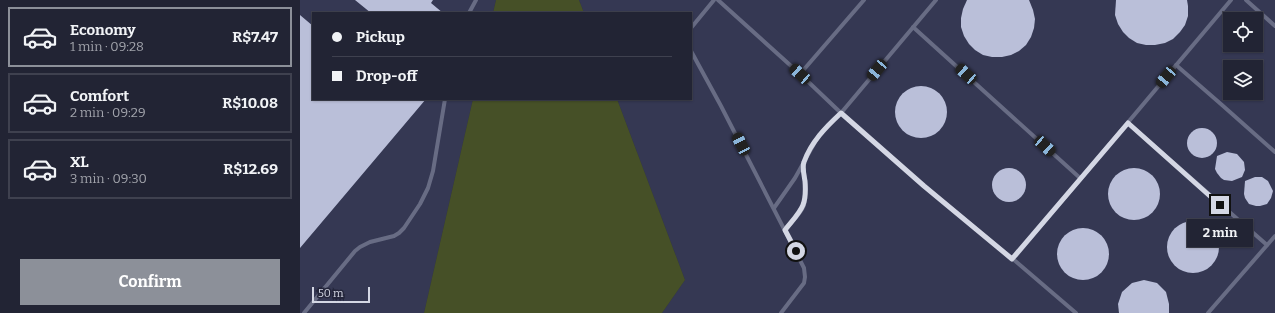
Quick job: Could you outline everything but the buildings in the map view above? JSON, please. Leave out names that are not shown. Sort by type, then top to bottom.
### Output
[{"type":"lane","points":[[470,12],[476,0]]},
{"type":"lane","points":[[692,27],[714,0]]},
{"type":"lane","points":[[718,0],[841,113],[924,186],[1076,313]]},
{"type":"lane","points":[[800,74],[864,0]]},
{"type":"lane","points":[[774,208],[795,178],[819,135],[841,113],[936,0]]},
{"type":"lane","points":[[1012,259],[1231,0]]},
{"type":"lane","points":[[1246,0],[1275,26]]},
{"type":"lane","points":[[913,27],[1080,178]]},
{"type":"lane","points":[[692,53],[804,268],[806,274],[804,283],[784,312]]},
{"type":"lane","points":[[1176,65],[1275,152]]},
{"type":"lane","points":[[304,313],[355,251],[370,242],[394,236],[404,228],[408,222],[424,196],[433,171],[445,100]]},
{"type":"lane","points":[[1128,123],[1267,245]]},
{"type":"lane","points":[[785,230],[798,215],[804,204],[805,188],[803,164]]},
{"type":"lane","points":[[1208,313],[1275,236]]},
{"type":"shaded area","points":[[300,0],[496,0],[493,12],[312,12],[312,100],[473,100],[424,313],[300,313]]},
{"type":"shaded area","points":[[579,0],[1275,0],[1275,313],[662,313],[685,280],[617,100],[692,100],[692,12],[584,12]]},
{"type":"green space","points":[[496,0],[579,0],[584,12],[493,12]]},
{"type":"green space","points":[[473,100],[617,100],[685,280],[662,313],[424,313]]},
{"type":"route","points":[[796,251],[785,230],[798,215],[804,204],[805,188],[803,164],[819,135],[841,113],[924,186],[1012,259],[1128,123],[1220,205]]}]
